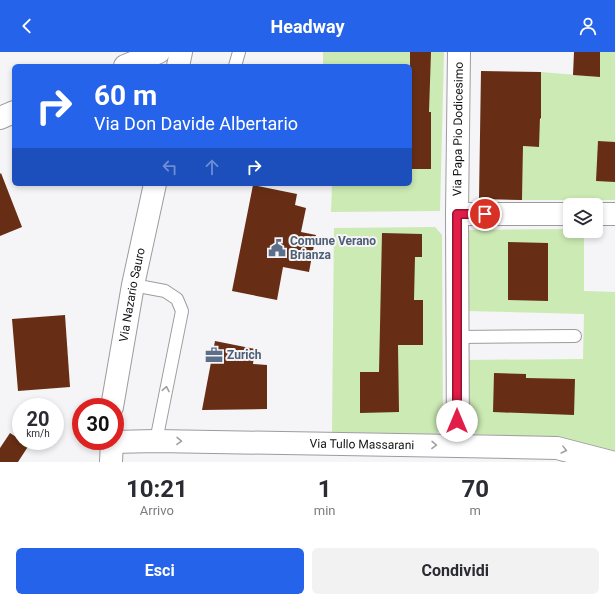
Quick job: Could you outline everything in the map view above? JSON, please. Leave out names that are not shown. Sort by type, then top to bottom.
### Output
[{"type":"street","points":[[130,64],[159,52]]},
{"type":"street","points":[[178,64],[181,52]]},
{"type":"street","name":"Via Papa Pio Dodicesimo","points":[[458,446],[457,214],[459,52]]},
{"type":"street","points":[[0,118],[12,113]]},
{"type":"street","name":"Via Nazario Sauro","points":[[114,398],[133,285],[155,186]]},
{"type":"street","points":[[457,214],[563,214]]},
{"type":"street","points":[[603,214],[615,214]]},
{"type":"street","name":"Via Tullo Massarani","points":[[124,441],[458,446],[497,454],[557,448],[611,462]]},
{"type":"street","points":[[111,462],[112,450]]},
{"type":"lane","points":[[236,64],[239,52]]},
{"type":"lane","points":[[133,285],[165,291],[177,299],[182,311],[156,441]]},
{"type":"lane","points":[[457,337],[575,336]]},
{"type":"green space","points":[[323,52],[444,52],[440,211],[331,212],[332,186],[412,186],[412,64],[323,64]]},
{"type":"green space","points":[[600,52],[615,52],[615,200],[603,200],[603,198],[563,198],[563,200],[522,200],[523,146],[539,147],[539,128],[541,118],[541,72],[600,77]]},
{"type":"green space","points":[[435,227],[442,235],[443,428],[436,434],[332,432],[334,228]]},
{"type":"green space","points":[[563,229],[563,238],[584,238],[584,291],[615,292],[615,453],[582,445],[563,438],[476,434],[465,421],[466,360],[583,359],[584,314],[466,311],[468,230]]},
{"type":"building","points":[[410,52],[431,52],[429,112],[431,112],[431,169],[412,169],[412,64],[410,64]]},
{"type":"building","points":[[574,52],[600,52],[600,77],[573,75]]},
{"type":"building","points":[[481,71],[541,72],[541,119],[540,118],[539,147],[523,146],[522,200],[479,199]]},
{"type":"building","points":[[598,141],[615,142],[615,182],[596,181]]},
{"type":"building","points":[[1,173],[22,227],[0,236],[0,174]]},
{"type":"building","name":"Comune Verano Brianza","points":[[253,186],[297,194],[295,205],[306,208],[301,232],[316,235],[309,272],[283,267],[277,300],[232,291]]},
{"type":"building","points":[[382,233],[422,234],[422,257],[415,257],[414,300],[423,300],[423,345],[398,345],[399,412],[360,413],[360,372],[379,372]]},
{"type":"building","points":[[508,242],[548,243],[548,301],[508,300]]},
{"type":"building","points":[[65,315],[70,387],[18,391],[12,319]]},
{"type":"building","points":[[215,341],[255,349],[253,364],[267,365],[267,409],[202,410]]},
{"type":"building","points":[[494,373],[526,374],[526,378],[575,379],[574,415],[493,412]]},
{"type":"building","points":[[10,433],[12,434],[12,450],[26,450],[18,462],[0,462],[0,448]]},
{"type":"place","name":"Comune Verano Brianza","points":[[277,248]]},
{"type":"place","name":"Zurich","points":[[214,355]]},
{"type":"route","points":[[457,421],[457,214],[485,214]]}]
